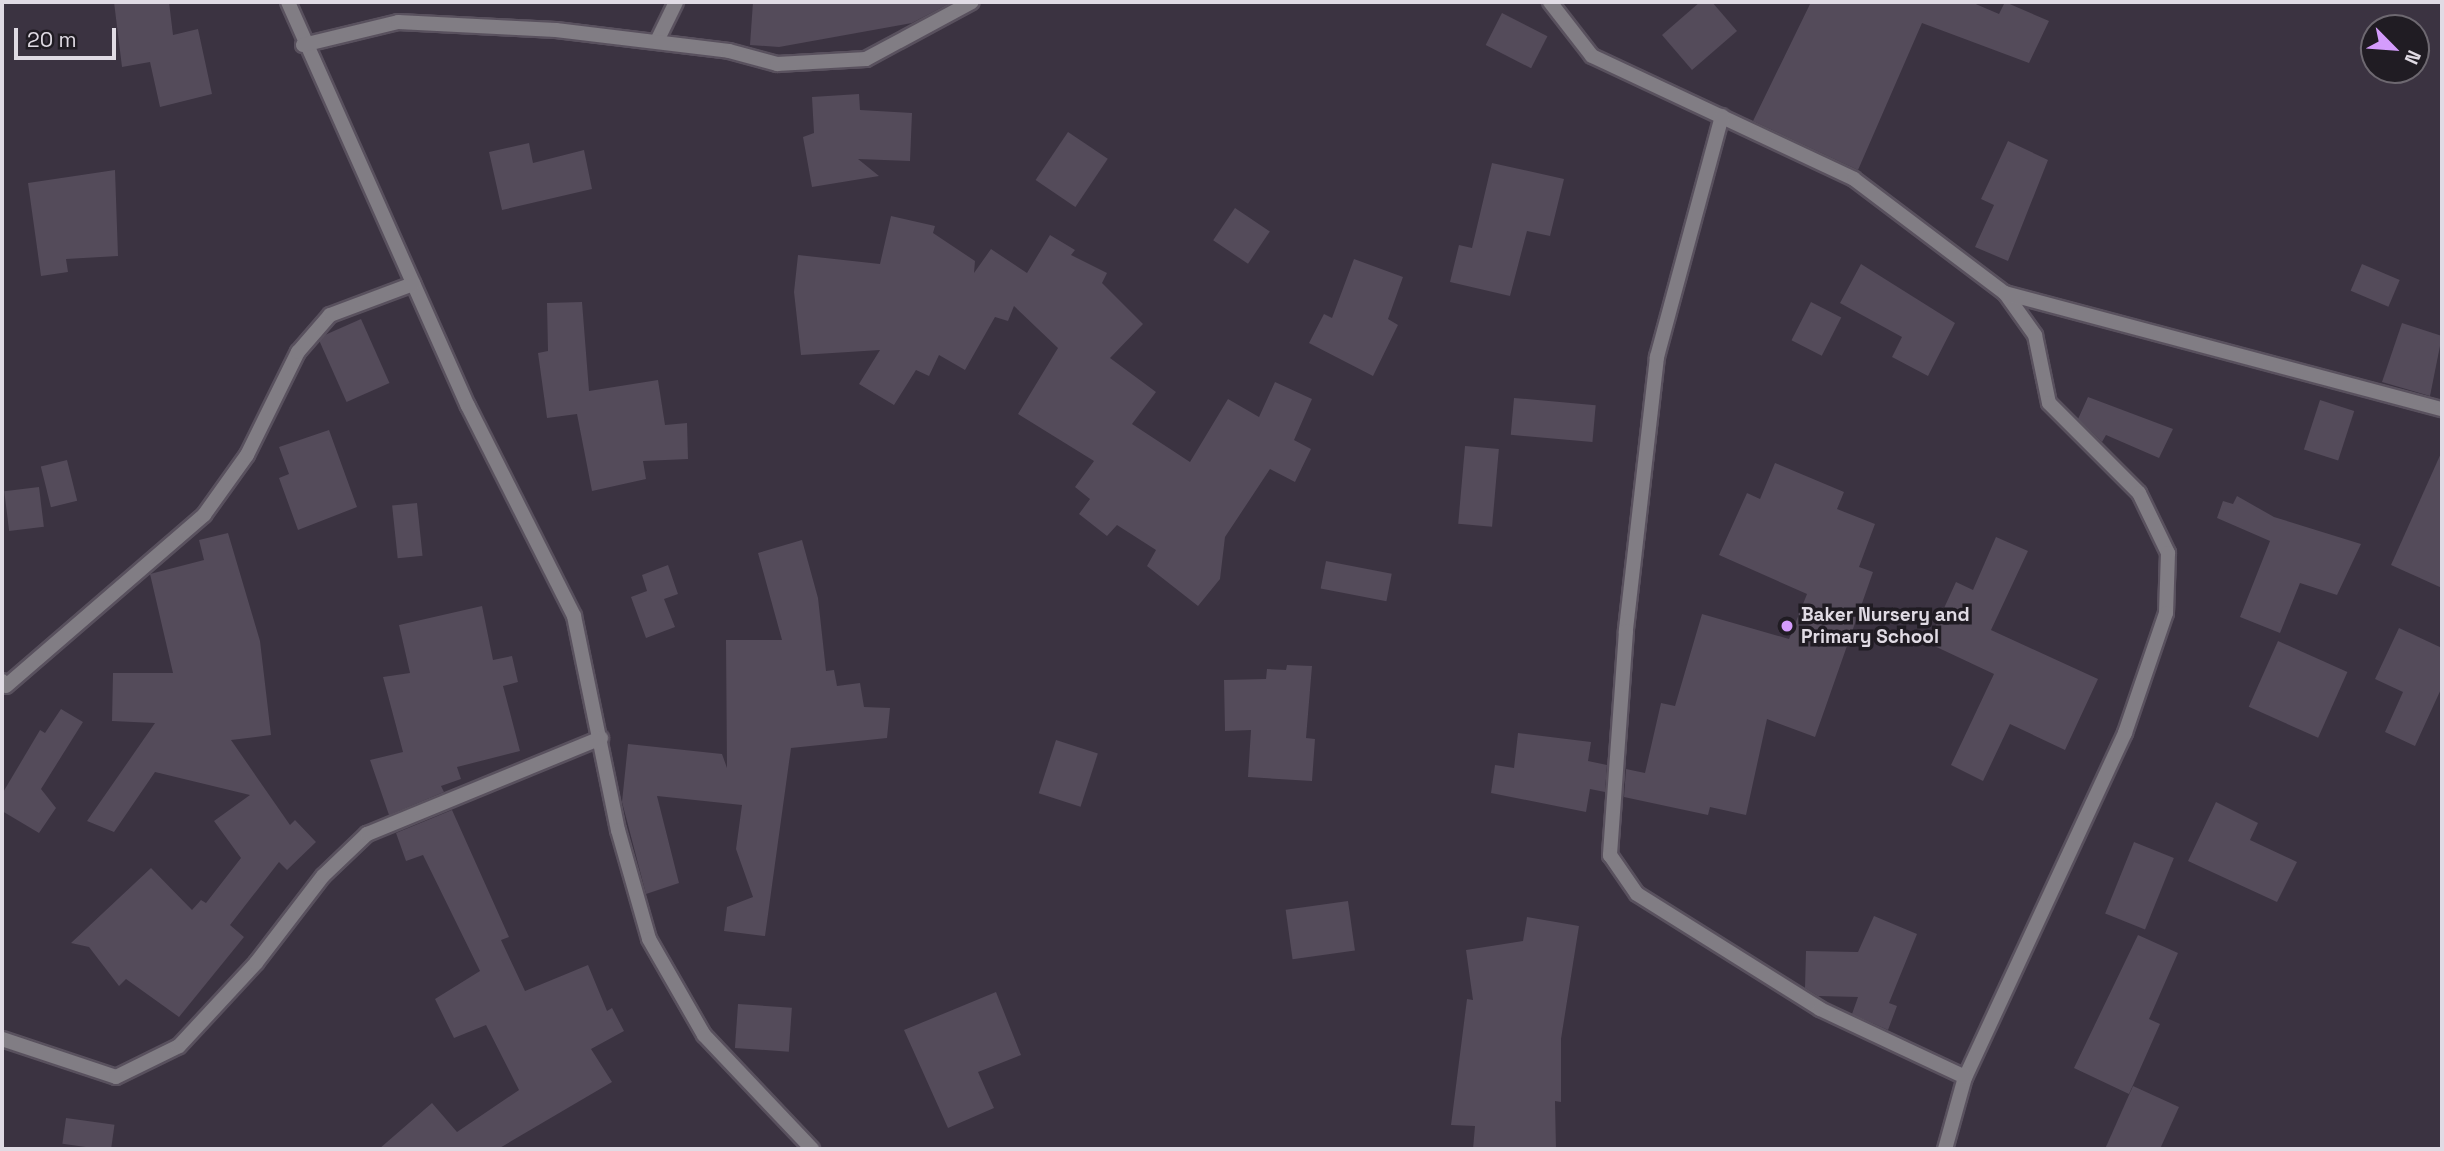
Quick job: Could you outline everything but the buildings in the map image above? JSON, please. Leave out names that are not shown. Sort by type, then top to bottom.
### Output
[{"type":"street","points":[[288,2],[303,45],[413,284],[574,617],[630,880],[676,995],[745,1084],[812,1149]]},
{"type":"street","points":[[657,41],[677,2]]},
{"type":"street","points":[[303,45],[398,22],[657,41],[777,64],[866,59],[972,2]]},
{"type":"street","points":[[1550,2],[1592,56],[1854,179],[2005,293],[2035,335],[2049,403],[2151,509],[2168,553],[2172,589],[2118,751],[1965,1077],[1945,1149]]},
{"type":"street","points":[[1722,116],[1657,357],[1626,631],[1610,855],[1637,894],[1820,1009],[1965,1077]]},
{"type":"street","points":[[2,681],[6,686],[204,514],[247,455],[298,352],[330,314],[413,284]]},
{"type":"street","points":[[2005,293],[2442,409]]},
{"type":"street","points":[[2,1039],[116,1077],[179,1046],[256,963],[323,876],[367,834],[601,738]]},
{"type":"place","name":"Baker Nursery and Primary School","points":[[1787,626]]}]
